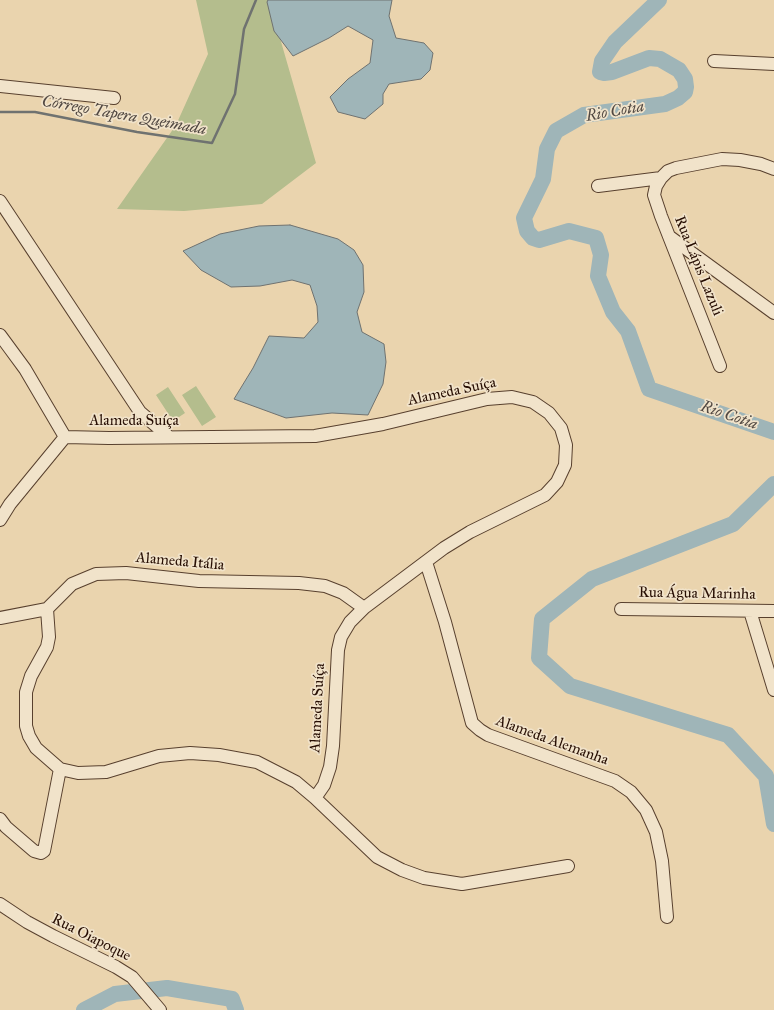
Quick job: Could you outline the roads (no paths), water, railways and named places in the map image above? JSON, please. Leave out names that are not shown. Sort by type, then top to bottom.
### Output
[{"type":"street","points":[[714,61],[774,64]]},
{"type":"street","points":[[0,86],[114,98]]},
{"type":"street","points":[[598,186],[661,178],[668,171],[676,168],[722,159],[740,160],[774,169]]},
{"type":"street","name":"Rua Lápis Lazuli","points":[[661,178],[656,186],[654,195],[660,216],[670,237],[720,366]]},
{"type":"street","points":[[0,201],[140,412],[169,436]]},
{"type":"street","points":[[670,237],[774,313]]},
{"type":"street","points":[[0,335],[25,369],[65,436],[10,504],[0,520]]},
{"type":"street","name":"Alameda Suíça","points":[[65,436],[315,436],[383,424],[487,398],[512,397],[533,402],[549,413],[561,428],[566,445],[565,465],[557,482],[545,495],[470,532],[426,562],[364,608],[350,622],[341,637],[338,650],[333,746],[330,767],[324,785],[315,798]]},
{"type":"street","name":"Alameda Alemanha","points":[[426,562],[446,622],[472,723],[488,735],[588,770],[615,781],[630,792],[646,810],[656,832],[662,861],[667,917]]},
{"type":"street","name":"Alameda Itália","points":[[47,609],[72,584],[96,574],[126,573],[199,582],[299,583],[325,586],[343,593],[364,608]]},
{"type":"street","points":[[0,618],[47,609],[49,636],[47,647],[31,676],[26,692],[26,726],[29,736],[36,748],[60,769],[90,774],[106,772],[159,756],[190,753],[219,755],[257,762],[296,782],[377,857],[402,870],[424,878],[462,884],[568,866]]},
{"type":"street","name":"Rua Água Marinha","points":[[621,609],[774,610]]},
{"type":"street","points":[[750,611],[774,690]]},
{"type":"street","points":[[0,819],[6,827],[34,851],[41,853],[44,851],[60,769]]},
{"type":"street","name":"Rua Oiapoque","points":[[0,904],[27,922],[116,967],[132,977],[158,1009]]},
{"type":"water","points":[[268,0],[392,0],[389,16],[396,38],[424,43],[433,53],[430,70],[421,79],[389,84],[383,94],[383,104],[365,119],[338,112],[330,97],[348,79],[370,63],[373,40],[348,26],[329,38],[293,56],[274,31],[267,2]]},
{"type":"water","points":[[290,225],[338,239],[354,250],[363,265],[364,292],[357,312],[362,332],[384,344],[386,362],[383,384],[368,415],[332,413],[286,418],[234,399],[253,368],[269,336],[304,338],[318,322],[317,306],[310,285],[292,280],[260,286],[231,287],[201,270],[183,251],[220,234],[259,226]]},
{"type":"waterway","name":"Córrego Tapera Queimada","points":[[0,112],[35,112],[137,132],[212,143],[235,94],[244,29],[256,0]]},
{"type":"waterway","name":"Rio Cotia","points":[[659,0],[615,42],[602,61],[600,72],[612,72],[649,58],[660,59],[679,70],[685,79],[685,92],[678,98],[665,104],[584,115],[556,131],[547,149],[543,179],[524,218],[527,231],[533,238],[539,240],[569,231],[596,238],[601,255],[598,276],[613,312],[628,331],[649,389],[774,432]]},
{"type":"waterway","name":"Rio Cotia","points":[[774,484],[733,524],[592,579],[542,619],[539,658],[570,686],[728,735],[766,776],[774,824]]},
{"type":"waterway","name":"Rio Cotia","points":[[84,1010],[115,994],[167,988],[232,999],[236,1010]]}]
